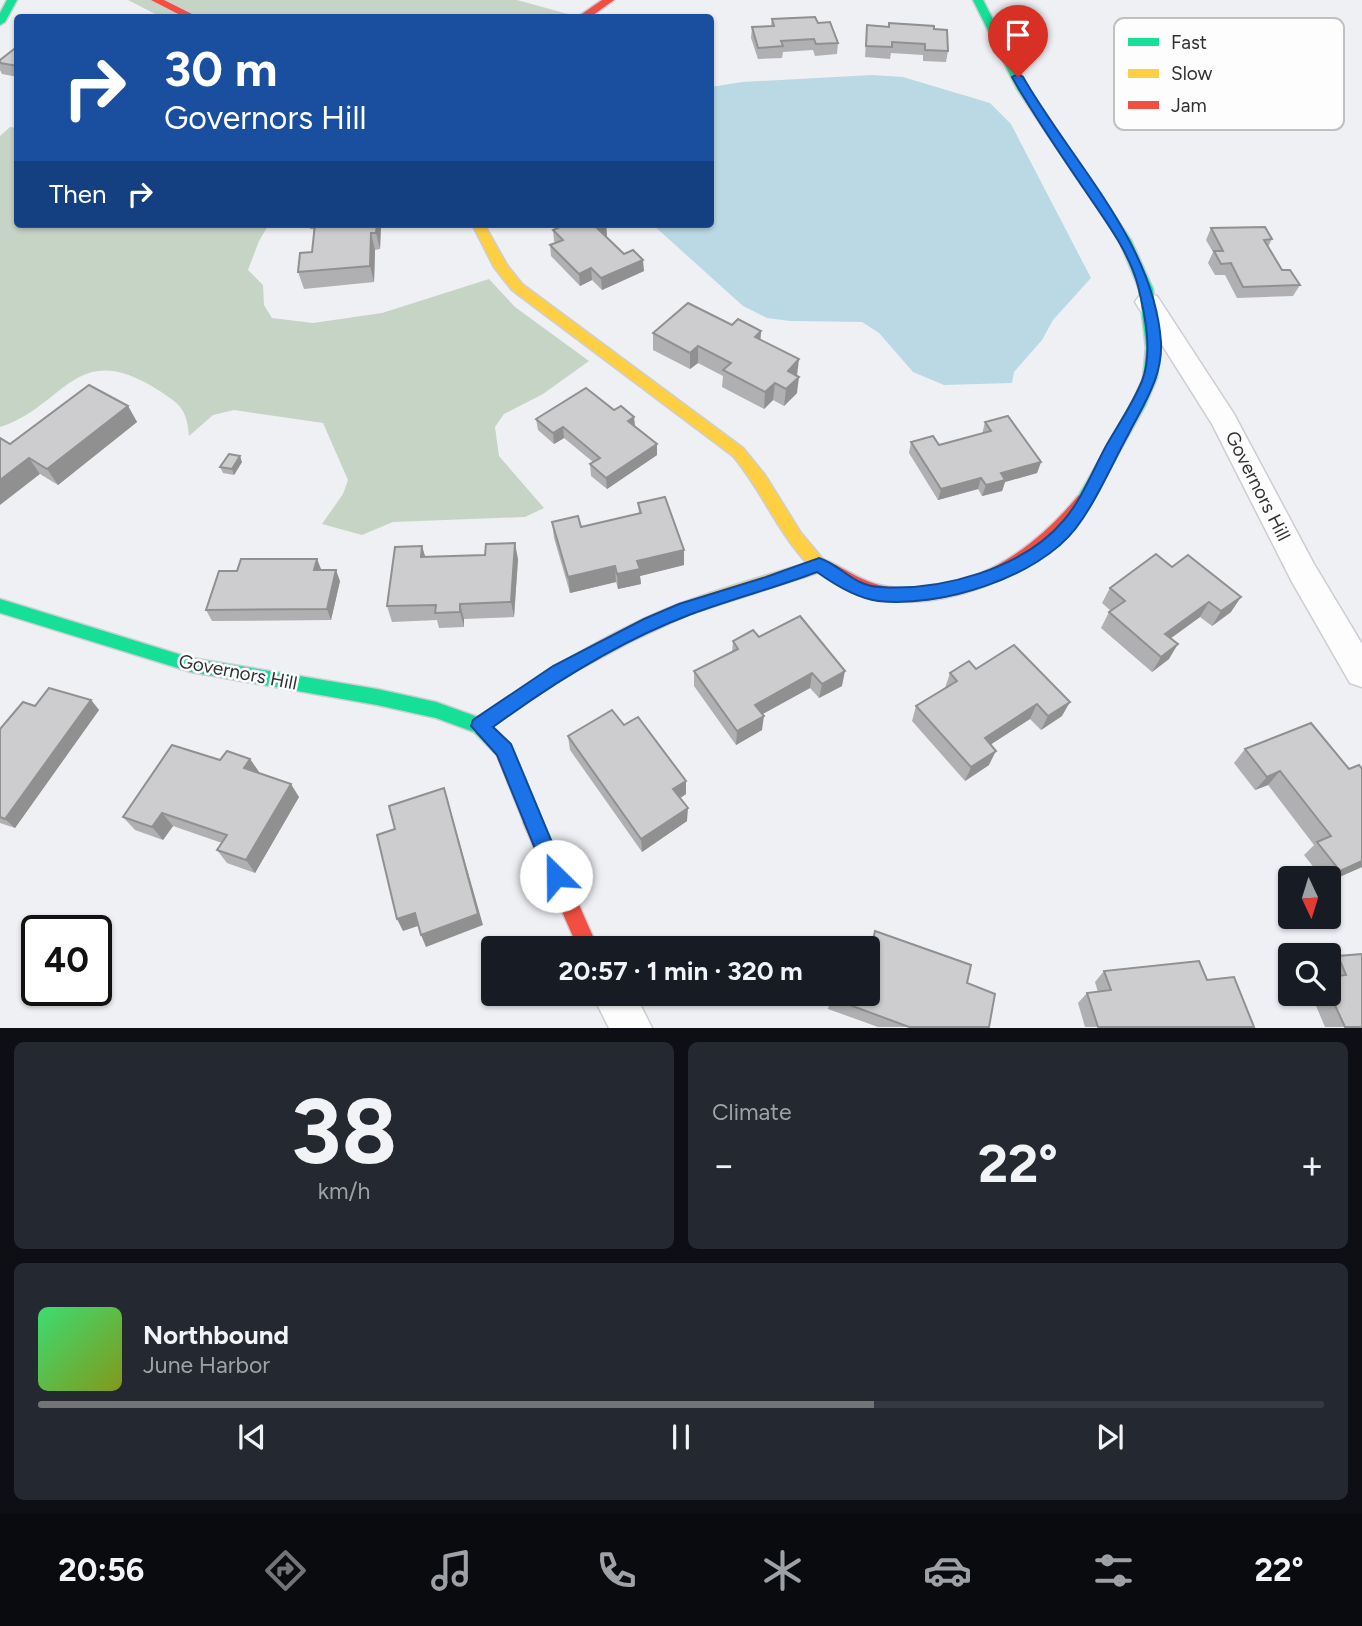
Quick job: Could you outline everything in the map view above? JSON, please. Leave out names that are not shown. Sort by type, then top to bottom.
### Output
[{"type":"street","points":[[0,22],[12,0]]},
{"type":"street","points":[[156,0],[186,14]]},
{"type":"street","points":[[587,14],[609,0]]},
{"type":"street","name":"Governors Hill","points":[[480,228],[501,267],[517,287],[720,436],[743,457],[782,525],[804,552],[844,583],[877,594],[925,594],[944,592],[993,575],[1047,545],[1070,524],[1150,379],[1154,344],[1144,282],[1118,230],[1039,114],[997,40],[978,0]]},
{"type":"street","name":"Governors Hill","points":[[1148,302],[1224,421],[1303,573],[1362,673]]},
{"type":"street","points":[[480,726],[559,672],[650,624],[685,609],[819,564]]},
{"type":"street","name":"Governors Hill","points":[[0,606],[191,665],[377,697],[436,710],[480,726],[504,750],[582,936]]},
{"type":"street","points":[[619,1006],[632,1027]]},
{"type":"green space","points":[[128,0],[517,0],[568,14],[155,14]]},
{"type":"green space","points":[[10,127],[14,128],[14,228],[267,228],[248,270],[263,285],[264,305],[272,318],[313,323],[382,313],[489,279],[515,307],[589,361],[543,394],[504,414],[495,427],[499,456],[544,508],[525,517],[393,522],[362,535],[322,524],[343,494],[348,480],[323,423],[234,410],[213,415],[189,436],[184,413],[172,399],[130,376],[107,371],[89,373],[72,381],[22,417],[0,427],[0,136]]},
{"type":"water","points":[[872,75],[903,77],[990,103],[1011,124],[1091,278],[1053,320],[1042,340],[1014,372],[1012,383],[944,385],[913,372],[879,333],[862,322],[767,318],[743,306],[656,228],[714,228],[714,87],[742,82]]},
{"type":"building","points":[[815,17],[818,23],[830,22],[838,43],[816,44],[814,39],[781,41],[783,46],[758,48],[752,27],[774,26],[772,19]]},
{"type":"building","points":[[889,23],[934,26],[934,29],[947,30],[948,51],[925,50],[925,44],[892,42],[892,47],[866,46],[867,25],[889,27]]},
{"type":"building","points":[[14,49],[14,65],[0,63],[0,60]]},
{"type":"building","points":[[1265,227],[1272,239],[1264,240],[1282,270],[1290,270],[1300,285],[1243,287],[1231,263],[1221,264],[1214,251],[1223,251],[1211,228]]},
{"type":"building","points":[[315,228],[377,228],[376,233],[371,233],[370,266],[298,272],[300,253],[312,252]]},
{"type":"building","points":[[597,228],[624,254],[633,250],[643,260],[601,278],[591,268],[579,274],[550,245],[563,240],[553,230]]},
{"type":"building","points":[[688,303],[732,325],[738,319],[761,331],[755,337],[799,359],[788,371],[799,377],[786,389],[775,383],[765,392],[723,370],[731,363],[698,346],[690,353],[653,333]]},
{"type":"building","points":[[89,385],[128,406],[47,469],[29,458],[0,480],[0,438],[10,444]]},
{"type":"building","points":[[586,388],[614,410],[621,406],[634,417],[628,421],[657,444],[606,478],[590,464],[600,458],[563,427],[553,433],[536,419]]},
{"type":"building","points":[[1008,416],[1041,462],[1001,473],[1005,480],[986,485],[981,478],[941,489],[911,442],[933,436],[939,445],[991,431],[985,422]]},
{"type":"building","points":[[229,454],[240,456],[232,469],[220,467]]},
{"type":"building","points":[[665,497],[684,550],[637,561],[640,569],[617,574],[615,566],[568,577],[552,522],[578,516],[581,527],[641,513],[638,503]]},
{"type":"building","points":[[515,543],[511,602],[460,604],[460,612],[435,613],[436,605],[387,606],[395,547],[422,546],[421,557],[485,555],[486,544]]},
{"type":"building","points":[[1156,554],[1172,567],[1188,555],[1241,597],[1221,611],[1209,602],[1165,634],[1178,644],[1161,657],[1109,612],[1125,601],[1110,588]]},
{"type":"building","points":[[241,559],[317,559],[314,570],[336,570],[327,609],[206,610],[219,571],[237,571]]},
{"type":"building","points":[[800,616],[845,671],[822,684],[812,673],[755,705],[764,716],[737,731],[694,671],[738,649],[733,641],[753,630],[759,637]]},
{"type":"building","points":[[1014,645],[1070,702],[1048,716],[1037,704],[985,738],[996,751],[971,767],[916,706],[957,681],[950,673],[969,661],[976,669]]},
{"type":"building","points":[[49,688],[91,700],[5,819],[0,817],[0,729],[23,702],[35,706]]},
{"type":"building","points":[[612,710],[624,725],[638,717],[686,781],[673,789],[688,808],[641,839],[568,736]]},
{"type":"building","points":[[1311,723],[1349,769],[1359,765],[1362,769],[1362,861],[1341,871],[1341,866],[1336,866],[1317,842],[1331,836],[1280,771],[1267,777],[1245,749]]},
{"type":"building","points":[[172,745],[220,760],[227,751],[250,759],[244,768],[291,784],[246,860],[217,850],[227,835],[162,813],[152,827],[123,817]]},
{"type":"building","points":[[444,788],[478,914],[421,935],[415,913],[397,919],[377,835],[395,829],[389,806]]},
{"type":"building","points":[[875,931],[971,965],[967,983],[995,994],[989,1027],[909,1027],[853,1006],[880,1006],[880,936],[874,936]]},
{"type":"building","points":[[1362,954],[1362,1027],[1345,1027],[1335,1006],[1341,1006],[1341,976],[1346,975],[1341,956]]},
{"type":"building","points":[[1199,961],[1207,980],[1234,977],[1254,1027],[1098,1027],[1087,993],[1111,990],[1104,971]]},
{"type":"traffic: fast","points":[[0,22],[12,0]]},
{"type":"traffic: fast","points":[[978,0],[1023,89],[1125,240],[1146,289],[1153,348],[1150,378],[1138,406],[1084,500]]},
{"type":"traffic: fast","points":[[0,606],[191,665],[377,697],[436,710],[480,726],[504,750],[533,822]]},
{"type":"traffic: slow","points":[[480,228],[501,267],[517,287],[738,452],[759,479],[795,537],[819,564]]},
{"type":"traffic: slow","points":[[480,726],[559,672],[626,636],[685,609],[820,565]]},
{"type":"traffic: jam","points":[[156,0],[186,14]]},
{"type":"traffic: jam","points":[[587,14],[609,0]]},
{"type":"traffic: jam","points":[[820,565],[853,584],[889,594],[926,594],[963,587],[999,573],[1032,553],[1061,528],[1084,500]]},
{"type":"traffic: jam","points":[[533,822],[583,936]]},
{"type":"route","points":[[556,876],[504,750],[494,737],[480,726],[501,710],[559,672],[650,624],[685,609],[819,564],[844,583],[877,594],[925,594],[968,585],[1021,562],[1047,545],[1070,524],[1088,495],[1150,379],[1154,344],[1148,302],[1144,282],[1118,230],[1039,114],[1018,77]]}]
